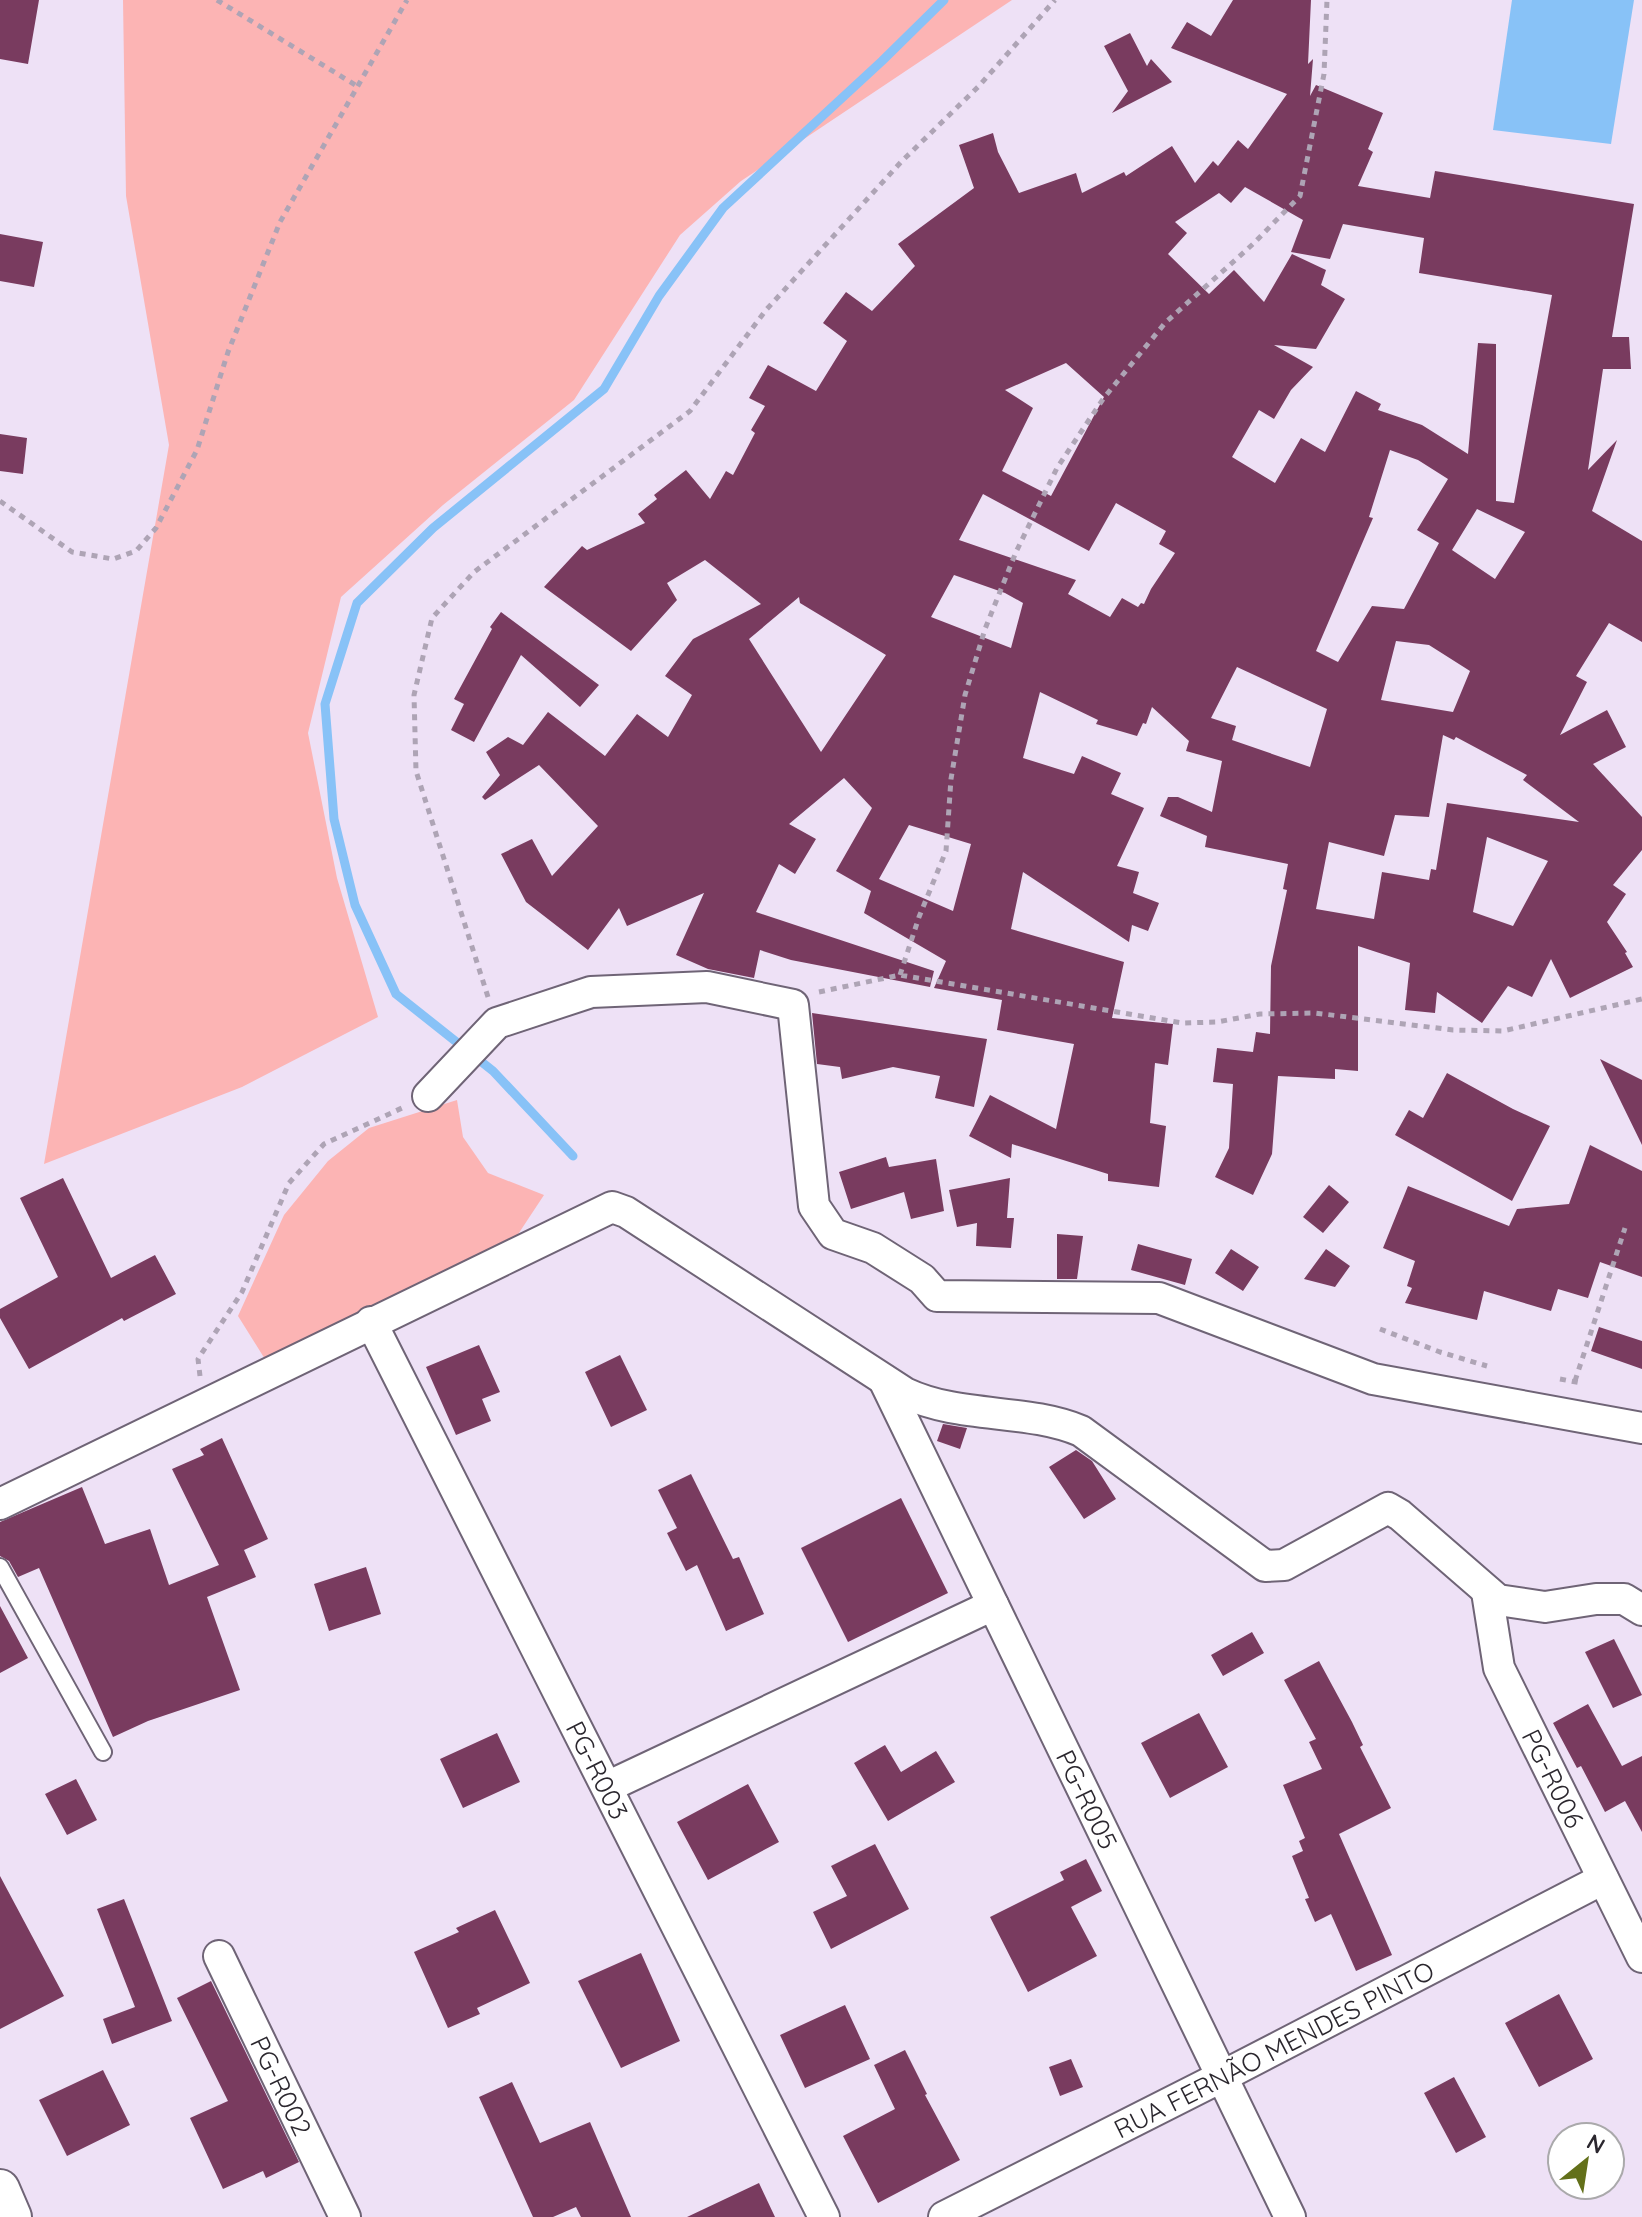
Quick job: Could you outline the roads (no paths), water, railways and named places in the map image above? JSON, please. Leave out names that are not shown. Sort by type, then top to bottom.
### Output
[{"type":"street","points":[[428,1096],[497,1023],[591,992],[707,987],[793,1005],[814,1206],[833,1234],[873,1248],[922,1279],[937,1296],[1159,1298],[1373,1379],[1642,1428]]},
{"type":"street","points":[[0,1504],[612,1207],[626,1212],[905,1393],[937,1405],[1060,1423],[1081,1431],[1265,1566],[1284,1565],[1388,1508],[1498,1600],[1545,1607],[1596,1599],[1624,1599],[1642,1610]]},
{"type":"street","name":"PG-R003","points":[[371,1322],[824,2217]]},
{"type":"street","name":"PG-R005","points":[[884,1380],[1290,2217]]},
{"type":"street","name":"PG-R006","points":[[1487,1592],[1499,1668],[1642,1957]]},
{"type":"street","points":[[607,1787],[993,1605]]},
{"type":"street","name":"RUA FERNÃO MENDES PINTO","points":[[944,2217],[1603,1879]]},
{"type":"street","name":"PG-R002","points":[[219,1956],[345,2217]]},
{"type":"street","points":[[0,2189],[12,2217]]},
{"type":"lane","points":[[0,1567],[103,1752]]},
{"type":"water","points":[[1512,0],[1634,0],[1611,144],[1493,130]]},
{"type":"waterway","points":[[573,1156],[493,1071],[396,994],[355,905],[334,819],[325,704],[357,603],[433,528],[604,389],[659,296],[723,208],[944,0]]}]
